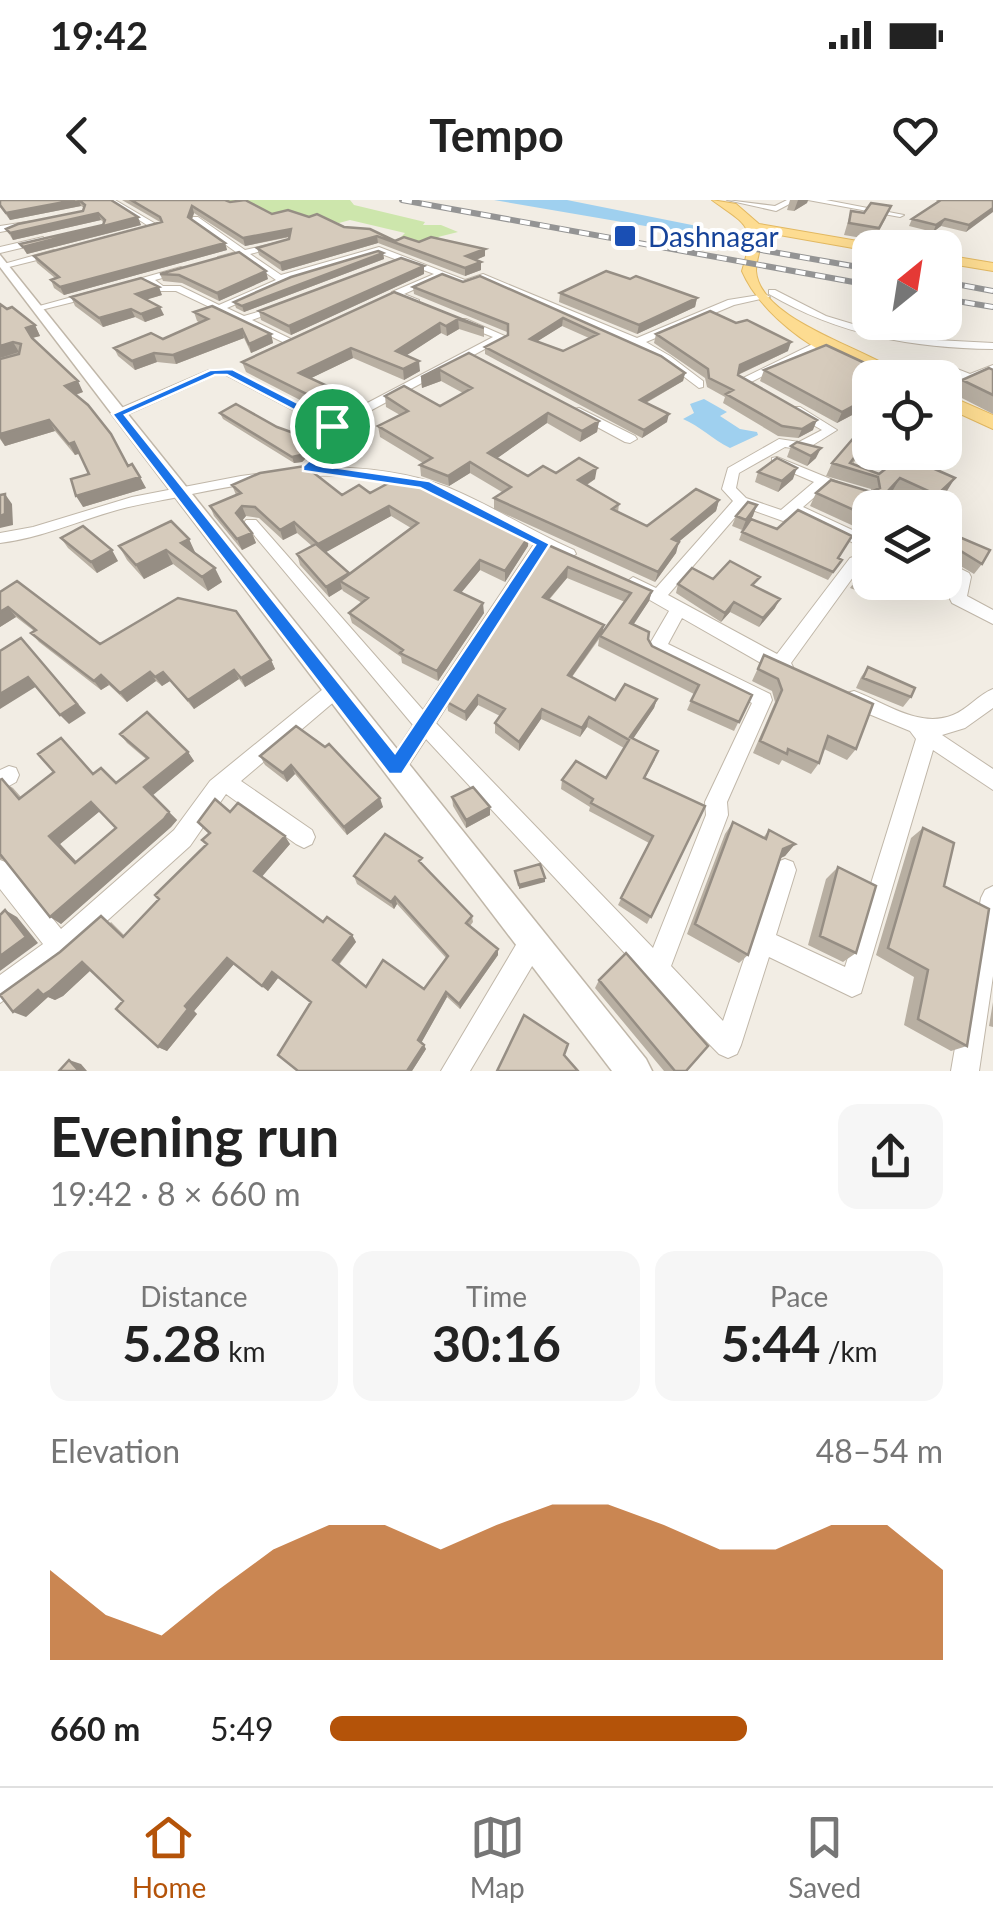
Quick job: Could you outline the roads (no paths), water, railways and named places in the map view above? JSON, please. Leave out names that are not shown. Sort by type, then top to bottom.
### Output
[{"type":"main road","points":[[718,200],[750,218],[756,227],[758,246],[748,270],[769,295],[773,307],[823,342],[860,360]]},
{"type":"main road","points":[[756,227],[852,244]]},
{"type":"main road","points":[[962,262],[993,267]]},
{"type":"main road","points":[[962,408],[993,422]]},
{"type":"street","points":[[730,200],[776,208]]},
{"type":"street","points":[[756,227],[776,208],[794,200]]},
{"type":"street","points":[[812,200],[900,215]]},
{"type":"street","points":[[111,201],[158,227],[136,234]]},
{"type":"street","points":[[0,230],[49,219]]},
{"type":"street","points":[[195,219],[279,278],[288,278]]},
{"type":"street","points":[[4,266],[51,239]]},
{"type":"street","points":[[204,264],[287,241]]},
{"type":"street","points":[[220,308],[288,278],[379,250],[465,283],[480,276],[636,342],[666,358],[699,384]]},
{"type":"street","points":[[4,266],[61,252]]},
{"type":"street","points":[[385,265],[402,258]]},
{"type":"street","points":[[4,266],[634,1071]]},
{"type":"street","points":[[115,288],[185,269]]},
{"type":"street","points":[[378,302],[442,274]]},
{"type":"street","points":[[147,279],[161,289],[173,286],[291,343]]},
{"type":"street","points":[[36,308],[99,292]]},
{"type":"street","points":[[395,294],[431,308]]},
{"type":"street","points":[[636,342],[732,302],[769,295],[837,323],[878,333],[937,344],[993,346]]},
{"type":"street","points":[[246,319],[298,299]]},
{"type":"street","points":[[332,426],[502,336],[448,315]]},
{"type":"street","points":[[276,350],[304,337]]},
{"type":"street","points":[[758,389],[743,381],[823,342]]},
{"type":"street","points":[[468,354],[484,362]]},
{"type":"street","points":[[118,414],[202,376],[228,372],[244,364]]},
{"type":"street","points":[[962,382],[993,368]]},
{"type":"street","points":[[228,372],[346,432],[308,468]]},
{"type":"street","points":[[962,374],[971,378]]},
{"type":"street","points":[[566,405],[630,439]]},
{"type":"street","points":[[787,406],[831,430],[800,447],[784,442],[733,471],[729,489],[741,500],[784,516],[822,483]]},
{"type":"street","points":[[763,454],[822,483],[852,492]]},
{"type":"street","points":[[0,538],[42,533],[129,502],[182,495],[233,481],[308,468],[364,473],[424,484],[543,544],[659,595],[678,610],[788,669],[852,568]]},
{"type":"street","points":[[659,595],[741,500]]},
{"type":"street","points":[[794,508],[852,536]]},
{"type":"street","points":[[251,523],[424,724],[728,1045],[786,870]]},
{"type":"street","points":[[396,768],[543,544]]},
{"type":"street","points":[[960,600],[993,618]]},
{"type":"street","points":[[656,972],[717,815],[716,802],[763,700],[657,647],[678,610]]},
{"type":"street","points":[[0,990],[60,946],[182,838],[225,781],[334,690]]},
{"type":"street","points":[[844,694],[918,730],[993,781]]},
{"type":"street","points":[[918,730],[957,724],[993,697]]},
{"type":"street","points":[[762,941],[852,984],[918,730]]},
{"type":"street","points":[[225,781],[304,837]]},
{"type":"street","points":[[0,871],[60,946]]},
{"type":"street","points":[[964,1071],[993,898]]},
{"type":"street","points":[[455,1071],[532,942]]},
{"type":"water","points":[[494,200],[567,200],[702,227],[698,235]]},
{"type":"water","points":[[704,399],[727,412],[720,416],[758,435],[730,448],[683,419],[694,413],[690,404]]},
{"type":"railway","points":[[402,200],[852,282]]},
{"type":"railway","points":[[721,243],[852,266]]},
{"type":"railway","points":[[962,285],[993,291]]},
{"type":"railway","points":[[962,302],[993,307]]},
{"type":"place","name":"Dashnagar","points":[[625,236]]}]
